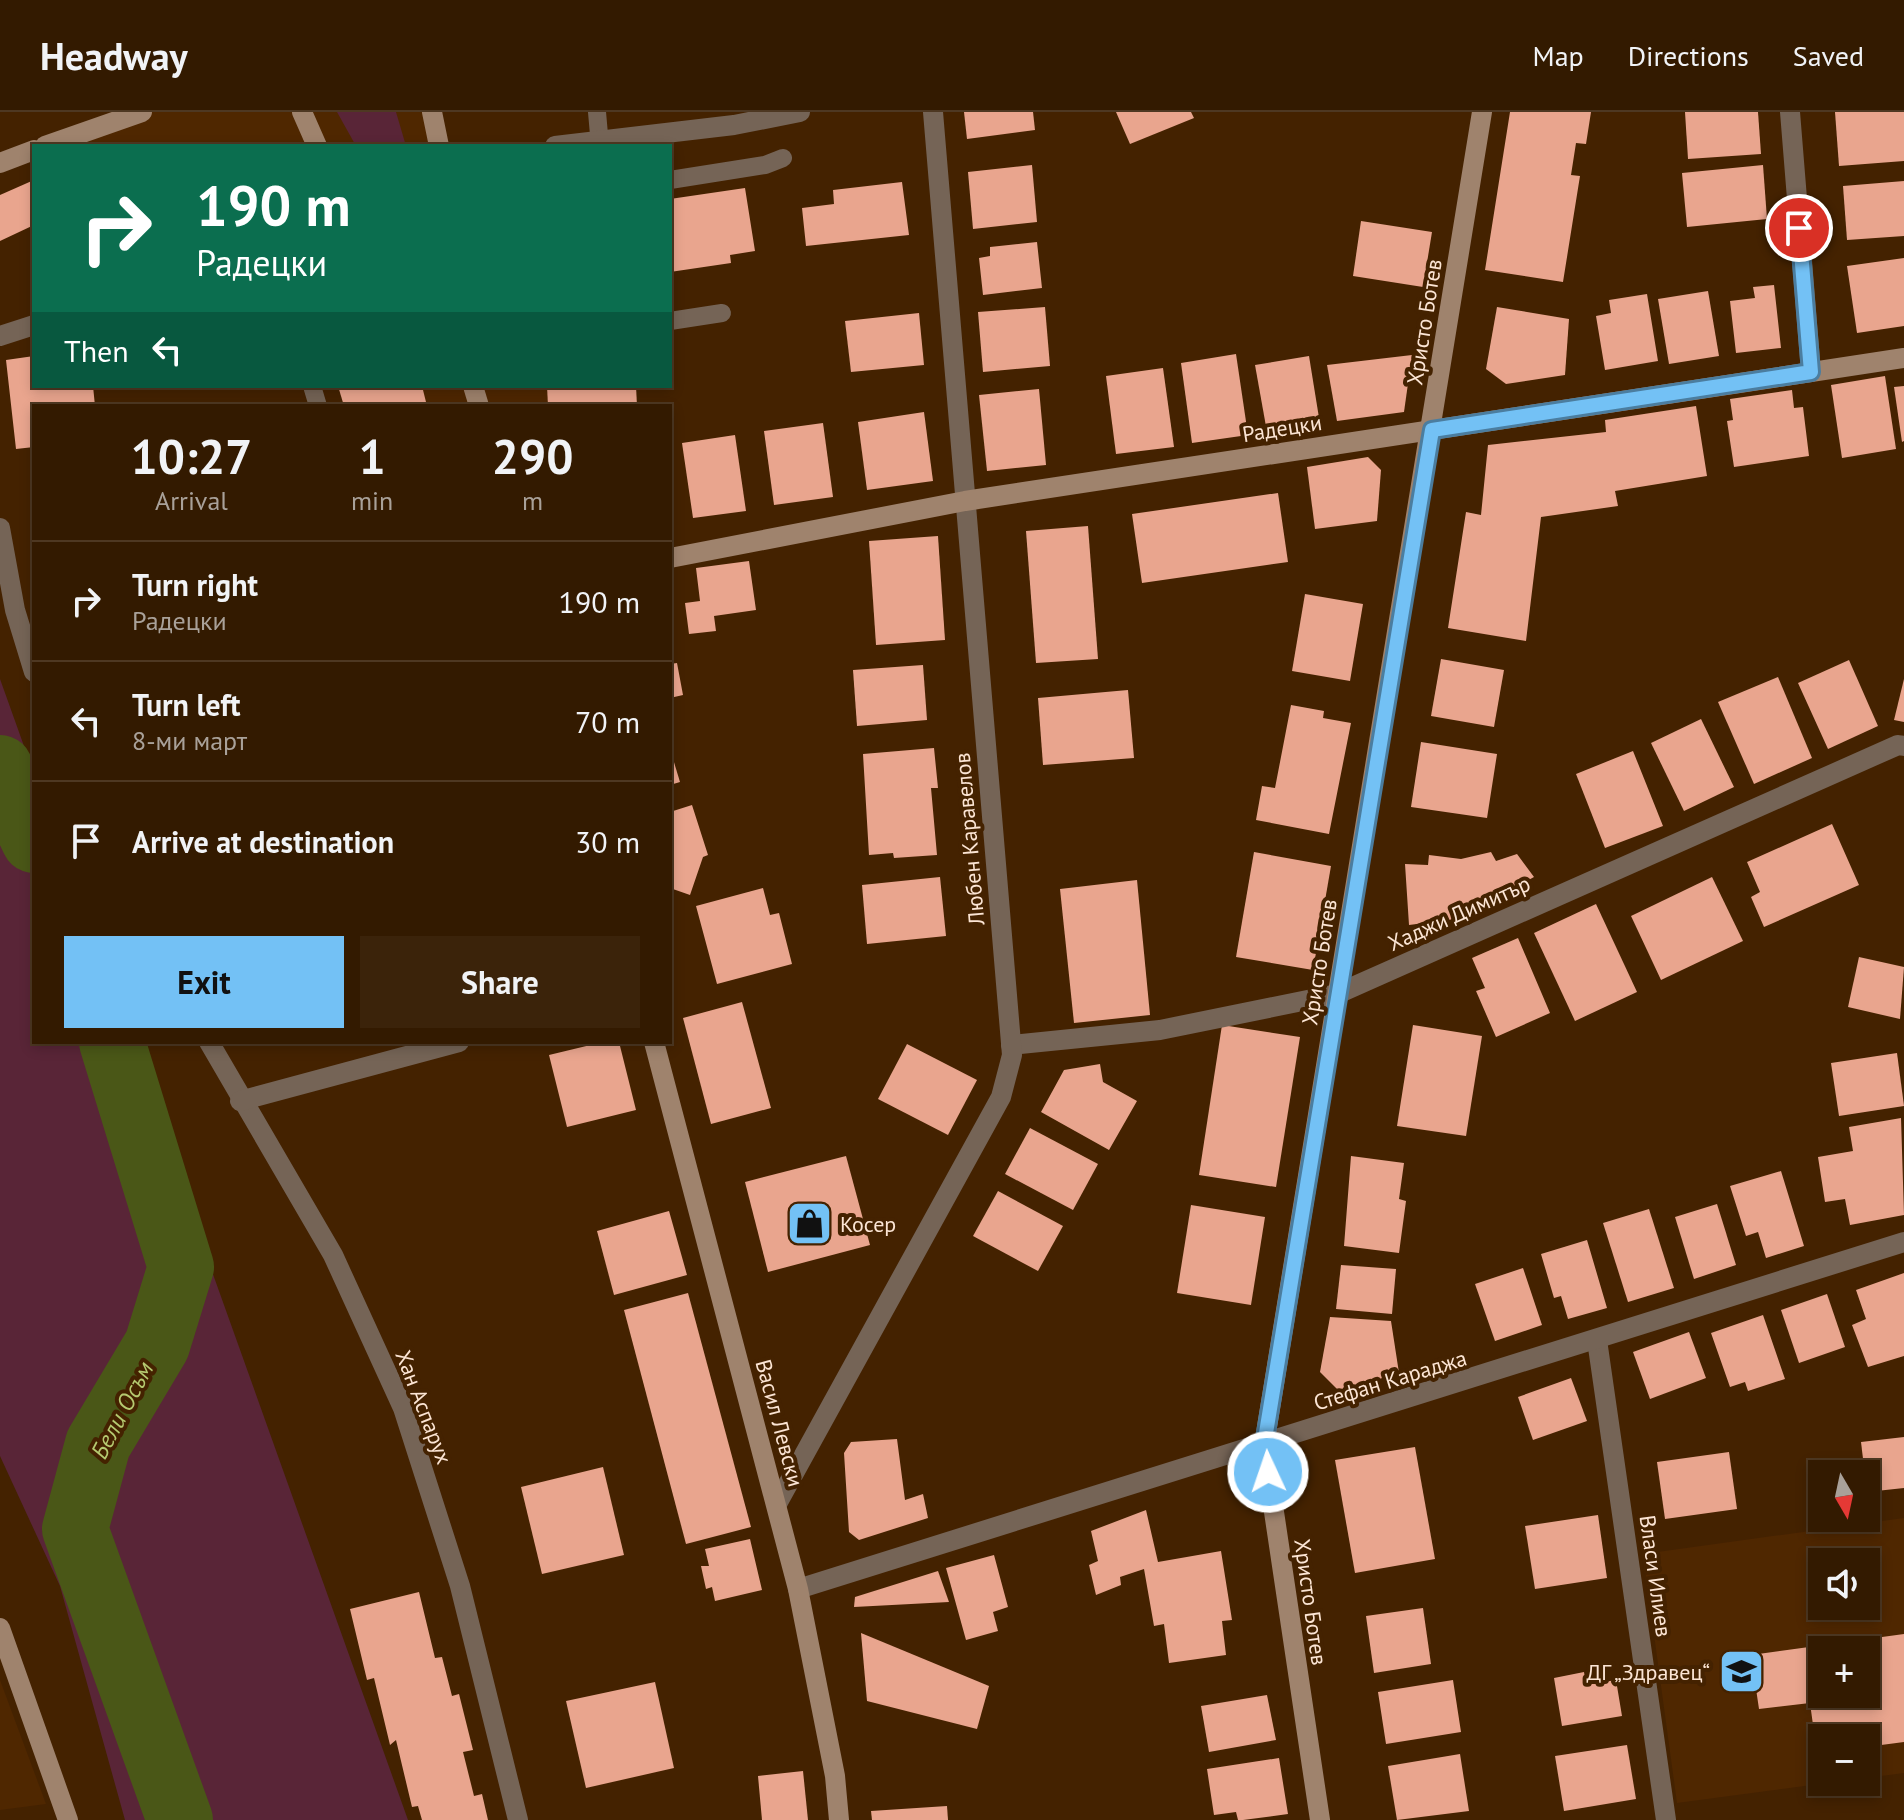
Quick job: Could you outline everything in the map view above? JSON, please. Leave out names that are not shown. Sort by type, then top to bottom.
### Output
[{"type":"street","points":[[51,144],[135,114],[155,112]]},
{"type":"street","points":[[288,112],[309,129]]},
{"type":"street","points":[[432,112],[439,144]]},
{"type":"street","points":[[599,143],[734,125],[800,112]]},
{"type":"street","name":"Любен Каравелов","points":[[777,1504],[1001,1097],[1011,1045],[933,112]]},
{"type":"street","name":"Христо Ботев","points":[[1320,1820],[1264,1445],[1482,112]]},
{"type":"street","points":[[1790,112],[1811,372]]},
{"type":"street","points":[[0,163],[32,151]]},
{"type":"street","points":[[0,336],[32,326]]},
{"type":"street","name":"Радецки","points":[[672,558],[965,501],[1904,358]]},
{"type":"street","points":[[0,528],[32,660]]},
{"type":"street","name":"Хаджи Димитър","points":[[1011,1045],[1160,1030],[1337,994],[1898,745],[1904,746]]},
{"type":"street","name":"Хан Аспарух","points":[[210,1044],[240,1101],[333,1255],[403,1408],[460,1586],[518,1820]]},
{"type":"street","points":[[240,1101],[452,1044]]},
{"type":"street","name":"Васил Левски","points":[[655,1044],[798,1589],[835,1776],[839,1820]]},
{"type":"street","name":"Стефан Караджа","points":[[798,1589],[1904,1242]]},
{"type":"street","name":"Власи Илиев","points":[[1597,1340],[1666,1820]]},
{"type":"street","points":[[0,1628],[68,1820]]},
{"type":"lane","points":[[597,112],[599,143]]},
{"type":"lane","points":[[672,180],[765,165],[783,158]]},
{"type":"lane","points":[[672,321],[722,313]]},
{"type":"shaded area","points":[[119,112],[439,112],[447,144],[40,144]]},
{"type":"shaded area","points":[[337,112],[396,112],[405,144],[355,144]]},
{"type":"shaded area","points":[[376,388],[599,388],[601,404],[381,404]]},
{"type":"shaded area","points":[[0,679],[32,768],[32,1044],[131,1044],[408,1820],[125,1820],[60,1586],[0,1456]]},
{"type":"shaded area","name":"ДГ „Здравец“","points":[[1904,1518],[1904,1773],[1880,1776],[1880,1724],[1808,1724],[1808,1786],[1677,1803],[1643,1554],[1808,1531],[1880,1532],[1880,1521]]},
{"type":"shaded area","points":[[0,1680],[46,1804],[0,1810]]},
{"type":"building","points":[[964,112],[1033,112],[1035,130],[967,139]]},
{"type":"building","points":[[1116,112],[1191,112],[1194,118],[1130,144]]},
{"type":"building","points":[[1510,112],[1591,112],[1586,144],[1576,143],[1571,175],[1580,176],[1563,282],[1485,270]]},
{"type":"building","points":[[1685,112],[1758,112],[1761,154],[1688,159]]},
{"type":"building","points":[[1835,112],[1904,112],[1904,161],[1839,166]]},
{"type":"building","points":[[1032,165],[1037,222],[973,229],[968,172]]},
{"type":"building","points":[[1763,165],[1767,219],[1687,227],[1682,173]]},
{"type":"building","points":[[32,181],[32,226],[0,241],[0,195]]},
{"type":"building","points":[[1904,181],[1904,236],[1847,240],[1843,186]]},
{"type":"building","points":[[902,182],[909,235],[806,246],[802,208],[834,204],[833,190]]},
{"type":"building","points":[[745,188],[755,251],[730,255],[731,263],[672,272],[672,199]]},
{"type":"building","points":[[1361,221],[1432,232],[1423,287],[1353,276]]},
{"type":"building","points":[[1037,242],[1042,288],[983,295],[979,258],[990,256],[990,247]]},
{"type":"building","points":[[1904,258],[1904,326],[1857,333],[1847,266]]},
{"type":"building","points":[[1774,285],[1781,348],[1736,353],[1730,301],[1755,298],[1753,287]]},
{"type":"building","points":[[1708,291],[1719,356],[1669,364],[1658,299]]},
{"type":"building","points":[[1647,294],[1658,361],[1605,370],[1596,316],[1611,313],[1609,300]]},
{"type":"building","points":[[1045,307],[1050,366],[983,372],[978,312]]},
{"type":"building","points":[[1497,307],[1569,319],[1565,375],[1506,384],[1486,369]]},
{"type":"building","points":[[919,313],[924,365],[851,372],[845,321]]},
{"type":"building","points":[[1236,354],[1248,435],[1192,443],[1181,363]]},
{"type":"building","points":[[1412,355],[1404,412],[1337,421],[1327,365]]},
{"type":"building","points":[[32,356],[32,388],[93,388],[95,404],[32,404],[32,447],[16,449],[6,360]]},
{"type":"building","points":[[1309,356],[1320,424],[1267,432],[1255,365]]},
{"type":"building","points":[[1163,368],[1174,447],[1116,454],[1106,376]]},
{"type":"building","points":[[1885,376],[1896,449],[1842,458],[1831,385]]},
{"type":"building","points":[[1904,386],[1904,441],[1902,442],[1894,387]]},
{"type":"building","points":[[339,388],[422,388],[426,404],[343,404]]},
{"type":"building","points":[[547,388],[636,388],[637,404],[548,404]]},
{"type":"building","points":[[1039,389],[1046,465],[987,471],[979,395]]},
{"type":"building","points":[[1792,390],[1794,408],[1803,407],[1809,456],[1734,467],[1727,421],[1733,420],[1730,399]]},
{"type":"building","points":[[1696,406],[1707,476],[1615,491],[1618,506],[1541,517],[1526,641],[1448,628],[1466,512],[1481,515],[1488,445],[1606,432],[1605,420]]},
{"type":"building","points":[[924,412],[933,481],[867,490],[858,422]]},
{"type":"building","points":[[823,423],[833,497],[774,505],[764,431]]},
{"type":"building","points":[[735,435],[746,511],[693,518],[682,443]]},
{"type":"building","points":[[1368,457],[1381,470],[1377,521],[1315,529],[1307,467]]},
{"type":"building","points":[[1278,493],[1288,562],[1142,583],[1132,514]]},
{"type":"building","points":[[1088,526],[1098,659],[1036,663],[1026,531]]},
{"type":"building","points":[[938,536],[945,640],[876,645],[869,541]]},
{"type":"building","points":[[749,561],[756,610],[714,616],[716,631],[689,634],[685,603],[700,601],[696,568]]},
{"type":"building","points":[[1305,594],[1363,604],[1350,681],[1292,671]]},
{"type":"building","points":[[1441,659],[1504,670],[1494,727],[1431,716]]},
{"type":"building","points":[[1849,660],[1878,726],[1828,749],[1798,683]]},
{"type":"building","points":[[677,663],[683,695],[672,698],[672,664]]},
{"type":"building","points":[[923,665],[927,720],[857,726],[853,670]]},
{"type":"building","points":[[1778,677],[1812,758],[1754,784],[1718,702]]},
{"type":"building","points":[[1904,679],[1904,722],[1894,720]]},
{"type":"building","points":[[1128,690],[1134,758],[1043,765],[1038,698]]},
{"type":"building","points":[[1291,705],[1324,711],[1323,718],[1351,723],[1329,834],[1256,820],[1262,786],[1275,788]]},
{"type":"building","points":[[1701,719],[1734,787],[1684,811],[1651,743]]},
{"type":"building","points":[[1421,742],[1497,754],[1487,818],[1411,807]]},
{"type":"building","points":[[934,748],[938,788],[931,788],[937,855],[894,858],[893,853],[869,855],[863,754]]},
{"type":"building","points":[[1633,751],[1663,826],[1605,848],[1576,774]]},
{"type":"building","points":[[672,756],[680,782],[672,784]]},
{"type":"building","points":[[692,805],[708,855],[703,857],[690,895],[672,889],[672,811]]},
{"type":"building","points":[[1832,824],[1859,885],[1764,927],[1751,897],[1760,892],[1747,862]]},
{"type":"building","points":[[1254,852],[1331,866],[1313,970],[1236,957]]},
{"type":"building","points":[[1491,852],[1496,861],[1517,854],[1534,877],[1509,891],[1509,896],[1464,918],[1409,925],[1405,864],[1428,865],[1429,855],[1461,859]]},
{"type":"building","points":[[940,877],[946,936],[867,944],[862,885]]},
{"type":"building","points":[[1712,877],[1743,941],[1661,980],[1631,916]]},
{"type":"building","points":[[1137,880],[1150,1015],[1074,1023],[1060,889]]},
{"type":"building","points":[[763,888],[770,915],[779,913],[792,964],[717,984],[696,906]]},
{"type":"building","points":[[1596,904],[1637,992],[1575,1021],[1534,933]]},
{"type":"building","points":[[1518,938],[1550,1013],[1496,1037],[1476,991],[1485,988],[1472,958]]},
{"type":"building","points":[[1859,957],[1904,967],[1900,1019],[1848,1007]]},
{"type":"building","points":[[742,1002],[771,1108],[711,1124],[683,1018]]},
{"type":"building","points":[[1222,1025],[1300,1037],[1276,1187],[1199,1175]]},
{"type":"building","points":[[1413,1025],[1482,1036],[1466,1136],[1397,1126]]},
{"type":"building","points":[[595,1044],[620,1044],[636,1110],[567,1127],[549,1055]]},
{"type":"building","points":[[907,1044],[977,1080],[948,1135],[878,1099]]},
{"type":"building","points":[[1897,1053],[1904,1106],[1839,1116],[1831,1063]]},
{"type":"building","points":[[1100,1064],[1103,1082],[1137,1101],[1109,1150],[1041,1112],[1064,1070]]},
{"type":"building","points":[[1901,1118],[1904,1215],[1850,1225],[1845,1199],[1825,1202],[1818,1157],[1853,1151],[1849,1127]]},
{"type":"building","points":[[1030,1128],[1098,1164],[1073,1210],[1005,1174]]},
{"type":"building","points":[[846,1156],[870,1245],[768,1272],[745,1182]]},
{"type":"building","points":[[1351,1156],[1404,1163],[1399,1199],[1406,1201],[1399,1253],[1344,1246]]},
{"type":"building","points":[[1781,1171],[1804,1246],[1766,1258],[1758,1232],[1746,1236],[1730,1186]]},
{"type":"building","points":[[998,1191],[1063,1226],[1038,1271],[973,1236]]},
{"type":"building","points":[[1717,1204],[1736,1265],[1694,1279],[1675,1217]]},
{"type":"building","points":[[1191,1205],[1265,1217],[1251,1305],[1177,1293]]},
{"type":"building","points":[[1649,1209],[1674,1288],[1628,1302],[1603,1223]]},
{"type":"building","points":[[669,1211],[687,1275],[614,1295],[597,1231]]},
{"type":"building","points":[[1587,1240],[1607,1308],[1568,1319],[1561,1296],[1554,1298],[1541,1254]]},
{"type":"building","points":[[1341,1265],[1396,1269],[1392,1314],[1336,1309]]},
{"type":"building","points":[[1523,1268],[1542,1325],[1495,1341],[1475,1284]]},
{"type":"building","points":[[1904,1273],[1904,1356],[1868,1367],[1852,1325],[1866,1319],[1856,1290]]},
{"type":"building","points":[[688,1293],[751,1527],[686,1544],[624,1310]]},
{"type":"building","points":[[1827,1294],[1845,1347],[1799,1363],[1781,1310]]},
{"type":"building","points":[[1763,1315],[1785,1379],[1748,1391],[1745,1382],[1730,1387],[1711,1333]]},
{"type":"building","points":[[1330,1317],[1391,1321],[1399,1373],[1339,1391],[1320,1372]]},
{"type":"building","points":[[1689,1332],[1706,1378],[1650,1399],[1633,1352]]},
{"type":"building","points":[[1571,1378],[1587,1421],[1533,1440],[1518,1397]]},
{"type":"building","points":[[1904,1437],[1904,1488],[1880,1491],[1880,1460],[1863,1460],[1861,1442]]},
{"type":"building","points":[[897,1439],[905,1500],[923,1494],[928,1518],[859,1540],[849,1532],[844,1453],[851,1442]]},
{"type":"building","points":[[1415,1447],[1435,1559],[1355,1573],[1335,1460]]},
{"type":"building","points":[[1729,1452],[1737,1509],[1665,1519],[1657,1462]]},
{"type":"building","points":[[603,1467],[624,1555],[542,1574],[521,1487]]},
{"type":"building","points":[[1146,1510],[1158,1562],[1221,1551],[1232,1620],[1222,1621],[1226,1655],[1169,1663],[1164,1624],[1154,1626],[1144,1569],[1120,1577],[1121,1585],[1096,1595],[1089,1565],[1098,1561],[1091,1531]]},
{"type":"building","points":[[1598,1515],[1607,1578],[1535,1589],[1525,1526]]},
{"type":"building","points":[[750,1539],[762,1590],[715,1601],[712,1587],[706,1589],[701,1566],[709,1566],[705,1549]]},
{"type":"building","points":[[994,1555],[1008,1607],[993,1612],[998,1631],[966,1640],[946,1568]]},
{"type":"building","points":[[938,1571],[949,1602],[854,1607],[855,1597]]},
{"type":"building","points":[[419,1592],[435,1658],[442,1657],[452,1696],[459,1694],[473,1750],[463,1752],[474,1796],[482,1794],[488,1820],[422,1820],[418,1806],[412,1807],[396,1740],[390,1745],[374,1678],[367,1680],[350,1609]]},
{"type":"building","points":[[1423,1608],[1431,1664],[1374,1673],[1366,1616]]},
{"type":"building","points":[[861,1633],[989,1686],[977,1729],[867,1701]]},
{"type":"building","points":[[1904,1634],[1904,1742],[1880,1745],[1880,1724],[1813,1724],[1811,1708],[1880,1708],[1880,1637]]},
{"type":"building","points":[[1808,1647],[1808,1703],[1759,1709],[1751,1655]]},
{"type":"building","points":[[1584,1672],[1586,1685],[1616,1680],[1622,1716],[1562,1726],[1554,1678]]},
{"type":"building","points":[[1453,1680],[1461,1732],[1386,1744],[1378,1692]]},
{"type":"building","points":[[655,1682],[674,1768],[586,1788],[566,1701]]},
{"type":"building","points":[[1267,1695],[1276,1740],[1209,1752],[1201,1706]]},
{"type":"building","points":[[1627,1745],[1636,1799],[1564,1811],[1555,1756]]},
{"type":"building","points":[[1460,1754],[1469,1811],[1397,1820],[1388,1766]]},
{"type":"building","points":[[1279,1758],[1288,1814],[1243,1820],[1238,1820],[1236,1812],[1214,1815],[1207,1769]]},
{"type":"building","points":[[803,1771],[808,1820],[762,1820],[758,1776]]},
{"type":"building","points":[[947,1806],[948,1820],[872,1820],[871,1811]]},
{"type":"waterway","name":"Бели Осъм","points":[[0,768],[32,836]]},
{"type":"waterway","name":"Бели Осъм","points":[[113,1044],[181,1267],[157,1345],[98,1444],[75,1529],[180,1820]]},
{"type":"place","name":"Косер","points":[[809,1224]]},
{"type":"place","name":"ДГ „Здравец“","points":[[1741,1672]]},
{"type":"route","points":[[1268,1472],[1264,1445],[1432,430],[1811,372],[1799,228]]}]
